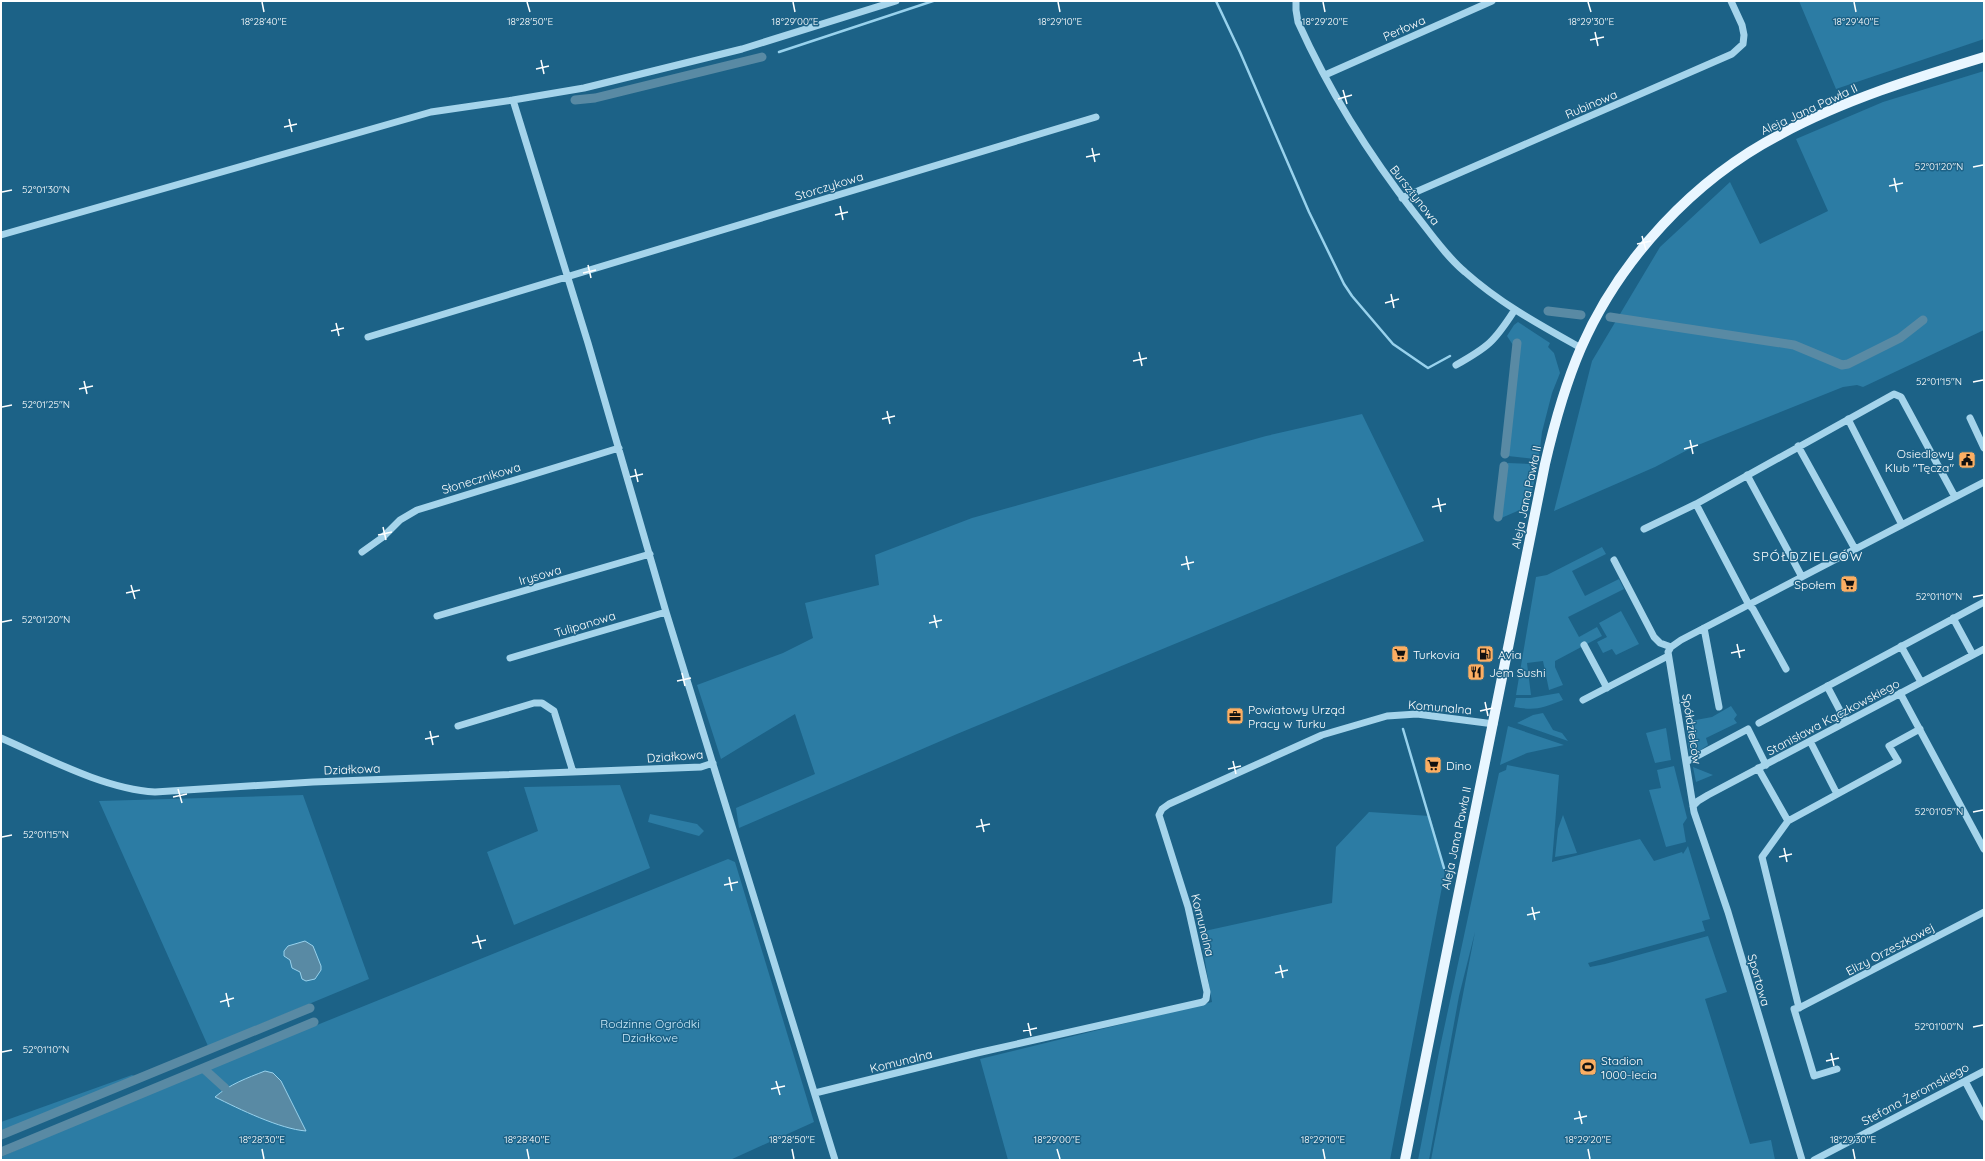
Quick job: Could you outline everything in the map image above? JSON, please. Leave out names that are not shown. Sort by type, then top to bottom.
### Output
[{"type":"main road","name":"Aleja Jana Pawła II","points":[[1405,1160],[1552,436],[1581,348],[1613,291],[1643,249],[1679,208],[1738,160],[1781,133],[1834,109],[1984,57]]},
{"type":"street","points":[[1,235],[431,112],[584,88],[742,49],[896,1]]},
{"type":"street","name":"Bursztynowa","points":[[1296,1],[1298,22],[1325,75],[1367,150],[1402,198],[1456,263],[1489,292],[1514,311],[1581,348]]},
{"type":"street","name":"Perłowa","points":[[1325,75],[1492,1]]},
{"type":"street","name":"Rubinowa","points":[[1402,198],[1732,54],[1743,44],[1744,35],[1731,1]]},
{"type":"street","points":[[513,100],[568,276],[666,612],[816,1093],[835,1160]]},
{"type":"street","name":"Storczykowa","points":[[368,337],[1096,117]]},
{"type":"street","points":[[1456,365],[1483,350],[1493,342],[1514,311]]},
{"type":"street","points":[[1644,529],[1696,504],[1848,418],[1894,394],[1901,397],[1955,497]]},
{"type":"street","points":[[1848,418],[1902,525]]},
{"type":"street","points":[[1970,418],[1984,448]]},
{"type":"street","points":[[1798,446],[1855,549]]},
{"type":"street","name":"Słonecznikowa","points":[[362,552],[383,537],[400,520],[416,510],[619,448]]},
{"type":"street","points":[[1747,475],[1802,577]]},
{"type":"street","points":[[1614,560],[1654,637],[1660,643],[1670,647],[1984,482]]},
{"type":"street","points":[[1696,504],[1749,605],[1753,609],[1786,669]]},
{"type":"street","name":"Irysowa","points":[[437,616],[650,554]]},
{"type":"street","points":[[1759,722],[1984,602]]},
{"type":"street","name":"Tulipanowa","points":[[510,658],[666,612]]},
{"type":"street","points":[[1953,618],[1973,655]]},
{"type":"street","points":[[1704,628],[1719,707]]},
{"type":"street","points":[[1584,645],[1607,688]]},
{"type":"street","points":[[1901,646],[1921,682]]},
{"type":"street","name":"Spółdzielców","points":[[1670,647],[1668,656],[1693,806]]},
{"type":"street","name":"Stanisława Kączkowskiego","points":[[1693,806],[1698,801],[1758,768],[1984,649]]},
{"type":"street","points":[[1583,700],[1668,656]]},
{"type":"street","points":[[1827,686],[1846,722]]},
{"type":"street","points":[[1900,693],[1984,849]]},
{"type":"street","points":[[458,726],[534,703],[542,703],[549,706],[554,711],[573,772]]},
{"type":"street","name":"Komunalna","points":[[816,1093],[977,1053],[1203,1002],[1206,999],[1207,992],[1188,908],[1159,816],[1162,809],[1169,804],[1322,735],[1387,716],[1417,714],[1494,724]]},
{"type":"street","points":[[1686,762],[1748,729],[1766,764]]},
{"type":"street","points":[[1837,1069],[1814,1076],[1794,1009],[1802,1007],[1762,857],[1788,821],[1898,761],[1889,746],[1920,729]]},
{"type":"street","name":"Działkowa","points":[[1,738],[108,782],[142,791],[171,791],[313,782],[701,767],[713,763]]},
{"type":"street","points":[[1810,741],[1837,794]]},
{"type":"street","points":[[1758,768],[1788,821]]},
{"type":"street","name":"Sportowa","points":[[1693,806],[1728,912],[1802,1160]]},
{"type":"street","name":"Elizy Orzeszkowej","points":[[1802,1007],[1984,912]]},
{"type":"street","name":"Stefana Żeromskiego","points":[[1814,1160],[1984,1071]]},
{"type":"street","points":[[1965,1081],[1984,1117]]},
{"type":"green space","points":[[1799,1],[1984,1],[1984,39],[1836,89]]},
{"type":"green space","points":[[1984,71],[1984,330],[1863,387],[1857,385],[1843,387],[1693,447],[1655,467],[1554,511],[1592,361],[1660,247],[1730,182],[1760,244],[1828,211],[1796,139],[1883,102]]},
{"type":"green space","points":[[1518,322],[1550,343],[1548,347],[1554,353],[1560,373],[1552,393],[1542,432],[1539,457],[1535,459],[1508,456],[1515,353],[1513,345],[1507,336],[1514,325]]},
{"type":"green space","points":[[1362,414],[1424,541],[957,734],[739,828],[736,808],[815,774],[795,714],[721,759],[697,685],[783,653],[813,638],[805,603],[879,585],[875,555],[972,518],[1266,436]]},
{"type":"green space","points":[[1508,463],[1531,464],[1536,467],[1536,472],[1529,506],[1499,519]]},
{"type":"green space","points":[[1602,547],[1606,554],[1572,571],[1585,596],[1619,579],[1624,589],[1568,617],[1579,637],[1597,627],[1602,636],[1555,661],[1555,667],[1563,685],[1549,690],[1543,661],[1527,663],[1531,695],[1516,695],[1536,577],[1547,575]]},
{"type":"green space","points":[[1621,611],[1639,644],[1616,655],[1612,649],[1603,653],[1597,642],[1607,637],[1599,623]]},
{"type":"green space","points":[[1559,693],[1563,700],[1544,707],[1528,709],[1514,707],[1516,698],[1530,698]]},
{"type":"green space","points":[[1731,706],[1737,715],[1734,719],[1737,723],[1706,738],[1708,745],[1693,755],[1690,755],[1685,722],[1712,717]]},
{"type":"green space","points":[[1543,713],[1553,730],[1562,733],[1568,741],[1517,723],[1533,715]]},
{"type":"green space","points":[[1508,726],[1564,745],[1527,753],[1500,765]]},
{"type":"green space","points":[[1666,728],[1671,760],[1655,763],[1646,733]]},
{"type":"green space","name":"Stadion 1000-lecia","points":[[1507,765],[1559,775],[1552,862],[1640,839],[1654,861],[1682,852],[1683,854],[1688,846],[1710,919],[1702,921],[1705,931],[1588,963],[1590,967],[1605,964],[1708,936],[1727,992],[1705,999],[1750,1144],[1771,1140],[1775,1160],[1431,1160],[1475,932],[1459,996],[1429,1160],[1418,1160],[1439,1052],[1499,773],[1506,770]]},
{"type":"green space","points":[[1674,766],[1687,818],[1683,824],[1686,842],[1666,847],[1649,790],[1661,788],[1657,770]]},
{"type":"green space","points":[[1693,767],[1713,775],[1696,782]]},
{"type":"green space","points":[[620,785],[650,868],[514,925],[487,852],[538,831],[524,787]]},
{"type":"green space","points":[[303,795],[369,979],[208,1046],[99,801]]},
{"type":"green space","points":[[1369,812],[1430,816],[1445,871],[1390,1160],[1008,1160],[980,1059],[1212,1002],[1200,932],[1332,903],[1336,847]]},
{"type":"green space","points":[[650,814],[697,824],[704,831],[699,836],[648,822]]},
{"type":"green space","points":[[1563,815],[1577,853],[1555,857],[1558,829]]},
{"type":"green space","name":"Rodzinne Ogródki Działkowe","points":[[728,859],[735,862],[814,1122],[730,1160],[1,1160],[1,1157],[28,1145],[213,1067]]},
{"type":"green space","points":[[132,1075],[144,1080],[1,1138],[1,1122]]},
{"type":"shaded area","points":[[305,941],[313,946],[321,966],[321,970],[315,979],[306,981],[302,979],[300,972],[292,968],[290,960],[284,956],[284,951],[288,946]]},
{"type":"shaded area","points":[[265,1071],[273,1073],[281,1081],[306,1131],[272,1123],[247,1113],[215,1097],[233,1085]]},
{"type":"waterway","points":[[779,52],[933,1]]},
{"type":"waterway","points":[[1216,1],[1240,52],[1309,212],[1344,284],[1352,296],[1393,344],[1425,366],[1428,368],[1450,356]]},
{"type":"waterway","points":[[575,100],[595,98],[762,57]]},
{"type":"waterway","points":[[1548,311],[1581,315]]},
{"type":"waterway","points":[[1610,317],[1794,345],[1842,365],[1848,364],[1900,338],[1923,320]]},
{"type":"waterway","points":[[1505,454],[1517,343]]},
{"type":"waterway","points":[[1498,517],[1504,466]]},
{"type":"waterway","points":[[1403,729],[1444,868]]},
{"type":"waterway","points":[[1,1135],[310,1008]]},
{"type":"waterway","points":[[1,1152],[314,1022]]},
{"type":"waterway","points":[[203,1068],[225,1088]]},
{"type":"place","name":"Osiedlowy Klub \"Tęcza\"","points":[[1967,460]]},
{"type":"place","name":"Społem","points":[[1849,584]]},
{"type":"place","name":"Turkovia","points":[[1400,654]]},
{"type":"place","name":"Avia","points":[[1485,654]]},
{"type":"place","name":"Jem Sushi","points":[[1476,672]]},
{"type":"place","name":"Powiatowy Urząd Pracy w Turku","points":[[1235,716]]},
{"type":"place","name":"Dino","points":[[1433,765]]},
{"type":"place","name":"Stadion 1000-lecia","points":[[1588,1067]]},
{"type":"district","name":"SPÓŁDZIELCÓW","points":[[1808,556]]}]
